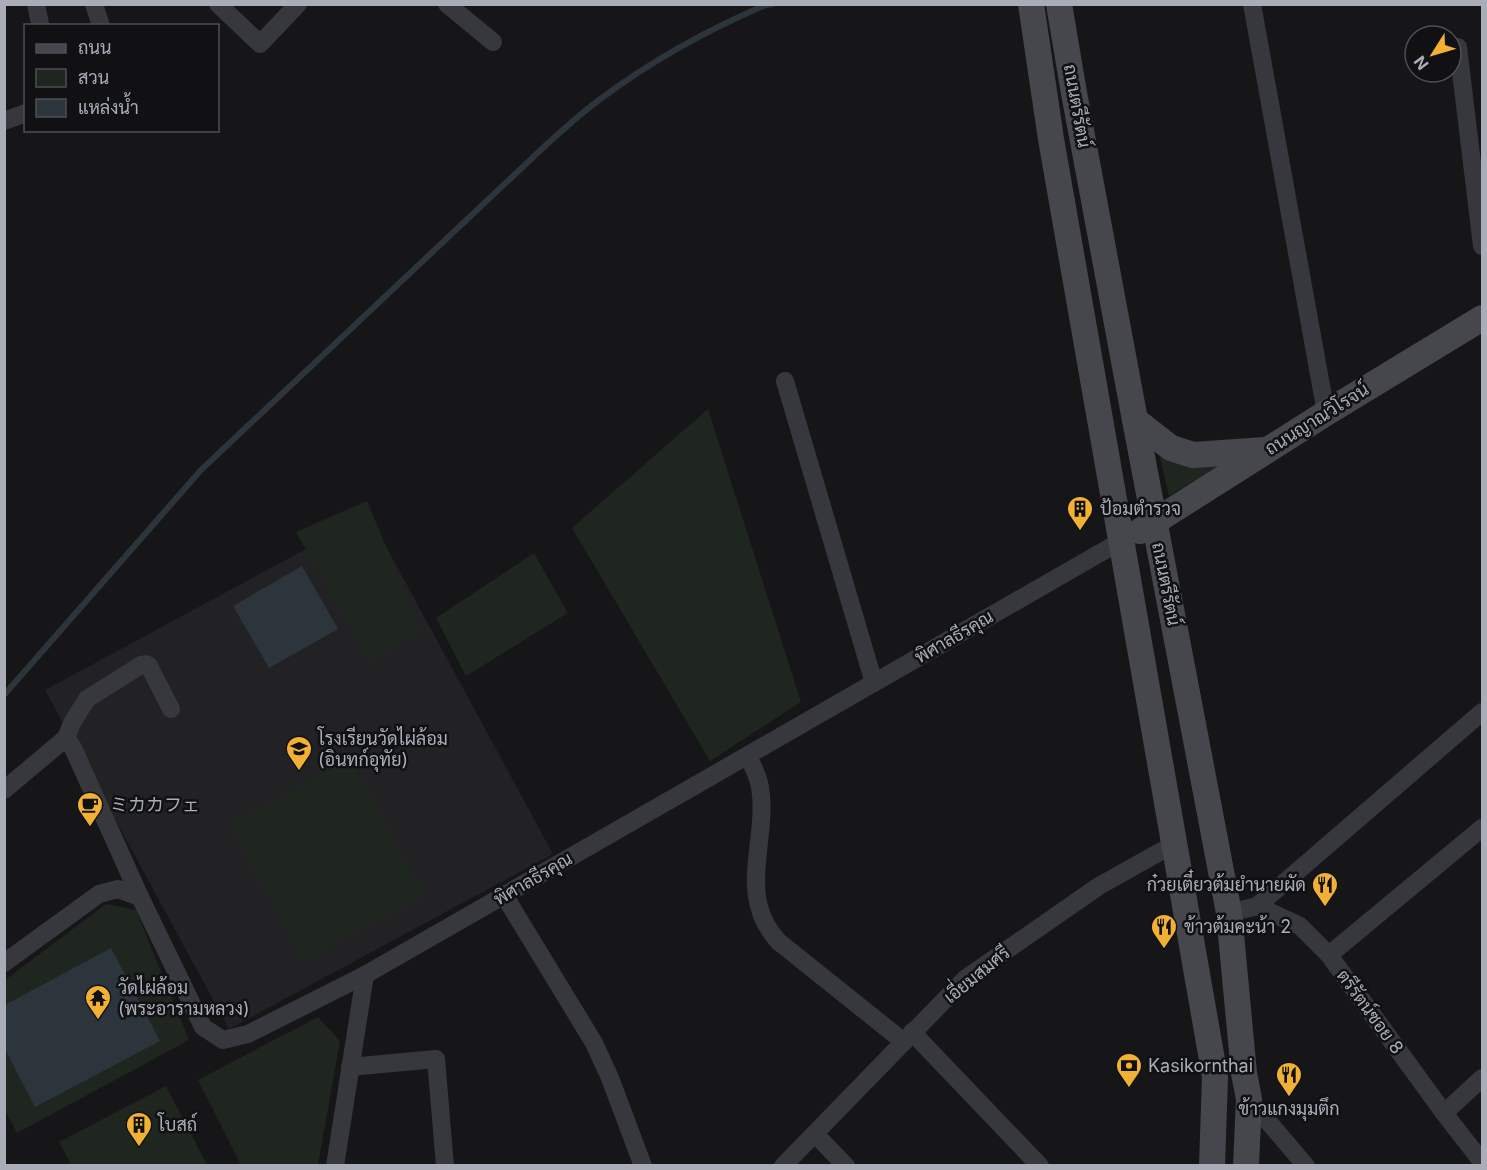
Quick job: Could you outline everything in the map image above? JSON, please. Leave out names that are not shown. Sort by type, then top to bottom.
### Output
[{"type":"main road","name":"ถนนตรีรัตน์","points":[[1031,4],[1051,139],[1215,1077],[1212,1166]]},
{"type":"main road","name":"ถนนตรีรัตน์","points":[[1061,14],[1154,523],[1229,913],[1244,1073],[1249,1099],[1246,1166]]},
{"type":"main road","name":"ถนนญาณวิโรจน์","points":[[1121,541],[1154,523],[1326,413],[1482,318]]},
{"type":"main road","points":[[1135,420],[1171,448],[1193,455],[1269,449]]},
{"type":"street","points":[[36,4],[40,24]]},
{"type":"street","points":[[94,4],[100,24]]},
{"type":"street","points":[[218,4],[260,44],[297,4]]},
{"type":"street","points":[[447,4],[493,42]]},
{"type":"street","points":[[1252,4],[1326,413]]},
{"type":"street","points":[[1462,84],[1482,246]]},
{"type":"street","points":[[4,121],[24,114]]},
{"type":"street","points":[[785,381],[874,683]]},
{"type":"street","name":"พิศาลธีรคุณ","points":[[66,738],[78,758],[140,897],[203,1027],[224,1040],[248,1034],[365,975],[1121,541]]},
{"type":"street","points":[[4,790],[66,738],[72,723],[87,699],[141,665],[150,666],[171,709]]},
{"type":"street","points":[[1229,913],[1257,906],[1482,712]]},
{"type":"street","points":[[748,757],[760,786],[756,893],[761,918],[768,930],[779,942],[908,1037],[1040,1166]]},
{"type":"street","points":[[1329,955],[1482,828]]},
{"type":"street","name":"เอี่ยมสมศรี","points":[[783,1166],[965,980],[1100,886],[1174,844]]},
{"type":"street","points":[[4,963],[99,894],[118,889],[140,897]]},
{"type":"street","points":[[504,896],[594,1043],[610,1078],[643,1166]]},
{"type":"street","name":"ตรีรัตน์ซอย 8","points":[[1257,906],[1300,926],[1329,955],[1482,1162]]},
{"type":"street","points":[[335,1166],[365,975]]},
{"type":"street","points":[[351,1067],[436,1059],[445,1166]]},
{"type":"street","points":[[1444,1113],[1482,1078]]},
{"type":"street","points":[[1249,1099],[1306,1166]]},
{"type":"street","points":[[815,1134],[846,1166]]},
{"type":"shaded area","name":"โรงเรียนวัดไผ่ล้อม (อินทก์อุทัย)","points":[[369,515],[553,854],[229,1029],[45,690]]},
{"type":"green space","points":[[708,409],[801,702],[710,761],[572,528]]},
{"type":"green space","points":[[1158,448],[1225,462],[1169,496]]},
{"type":"green space","points":[[367,501],[421,630],[370,663],[296,532]]},
{"type":"green space","points":[[534,553],[568,613],[466,676],[436,618]]},
{"type":"green space","points":[[351,758],[425,896],[303,962],[229,824]]},
{"type":"green space","points":[[106,904],[136,910],[189,1040],[17,1133],[5,1110],[5,980]]},
{"type":"green space","points":[[318,1017],[340,1041],[318,1165],[241,1165],[198,1080]]},
{"type":"green space","points":[[166,1086],[207,1165],[71,1165],[59,1142]]},
{"type":"water","points":[[302,566],[338,629],[269,668],[233,606]]},
{"type":"water","points":[[111,948],[160,1041],[35,1107],[5,1049],[5,1005]]},
{"type":"waterway","points":[[4,695],[201,470],[578,116],[618,86],[679,48],[722,25],[773,4]]},
{"type":"place","name":"ป้อมตำรวจ","points":[[1080,532]]},
{"type":"place","name":"โรงเรียนวัดไผ่ล้อม (อินทก์อุทัย)","points":[[299,772]]},
{"type":"place","name":"ミカカフェ","points":[[90,828]]},
{"type":"place","name":"ก๋วยเตี๋ยวต้มยำนายผัด","points":[[1325,908]]},
{"type":"place","name":"ข้าวต้มคะน้า 2","points":[[1164,950]]},
{"type":"place","name":"วัดไผ่ล้อม (พระอารามหลวง)","points":[[98,1021]]},
{"type":"place","name":"Kasikornthai","points":[[1129,1089]]},
{"type":"place","name":"ข้าวแกงมุมตึก","points":[[1289,1098]]},
{"type":"place","name":"โบสถ์","points":[[139,1148]]}]
